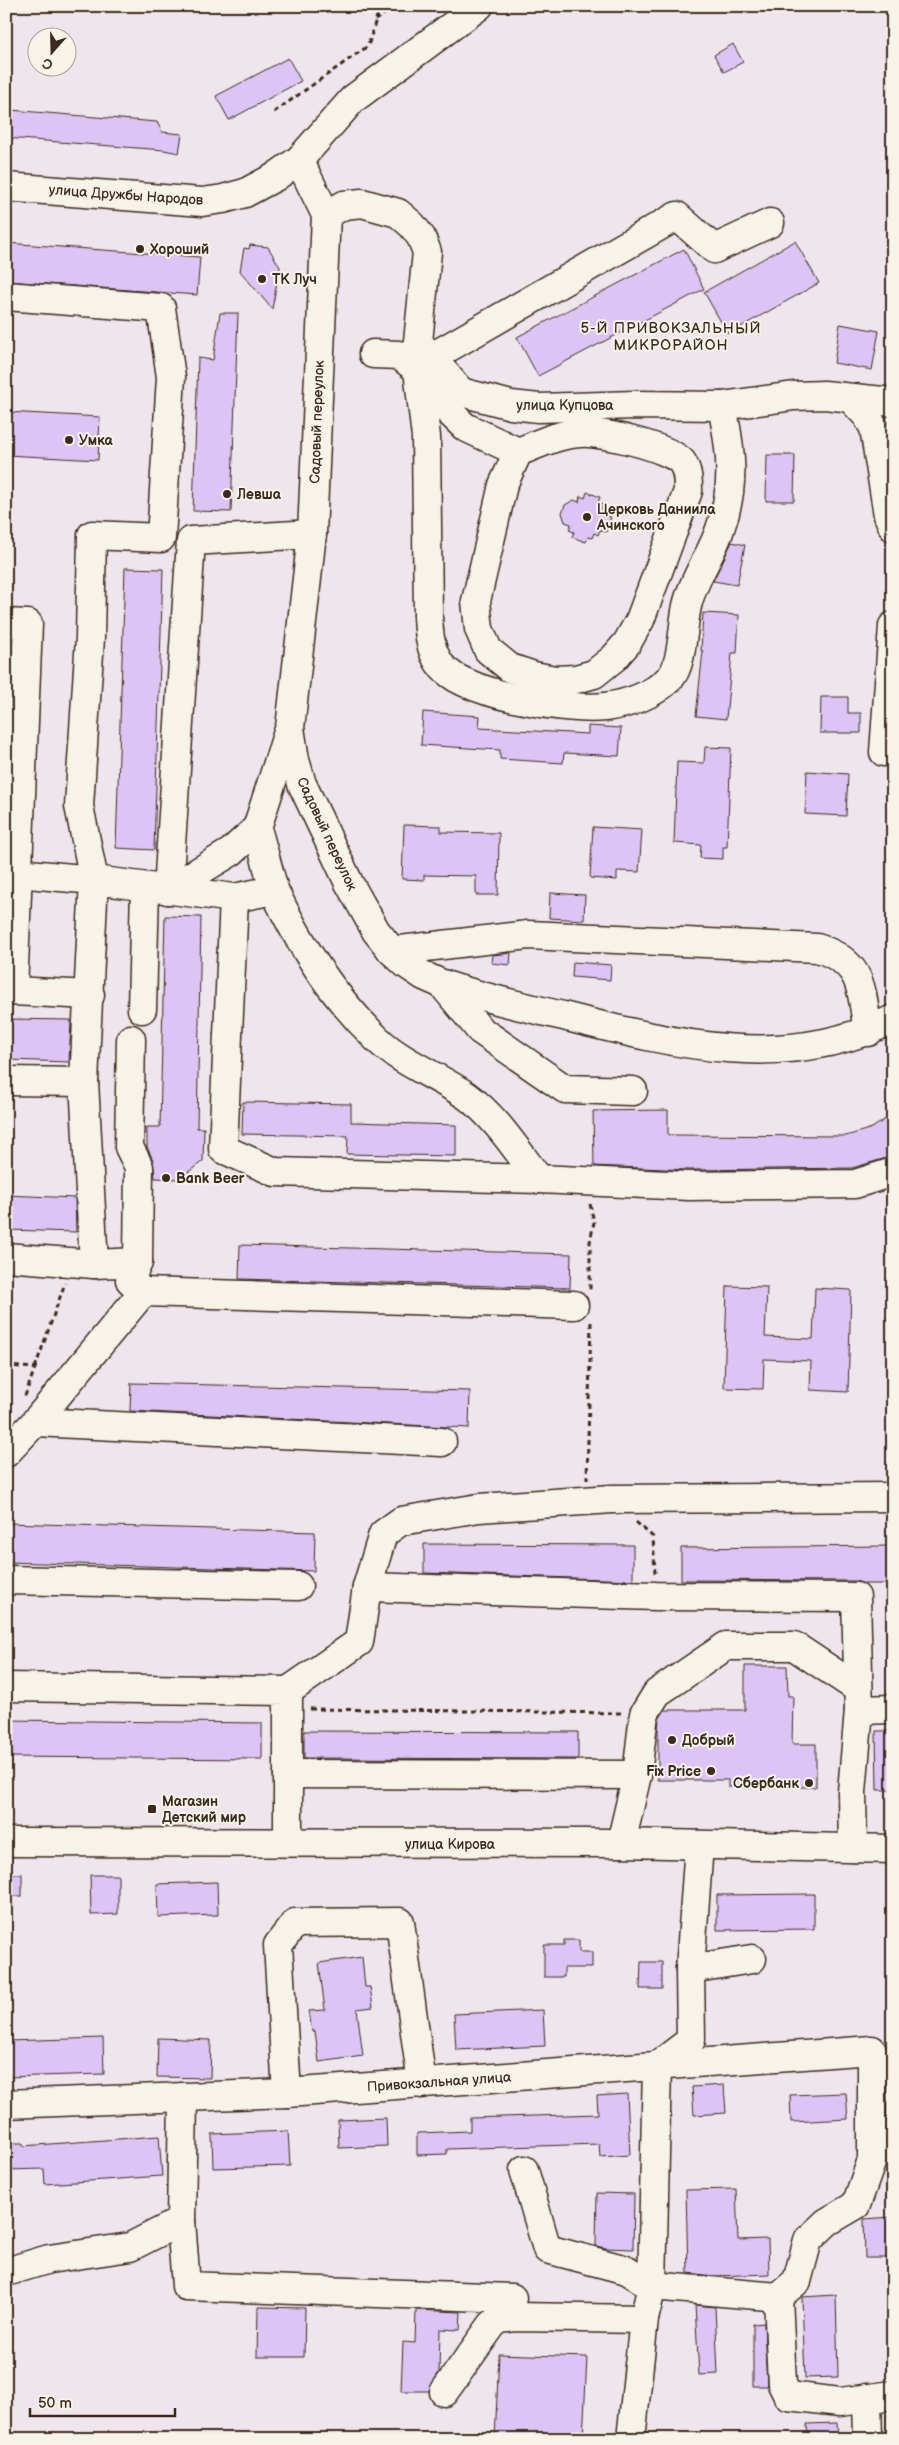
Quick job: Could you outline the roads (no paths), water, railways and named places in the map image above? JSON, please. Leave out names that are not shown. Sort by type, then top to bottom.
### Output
[{"type":"street","name":"улица Дружбы Народов","points":[[6,187],[202,202],[245,193],[275,177],[299,160],[353,99],[479,6]]},
{"type":"street","name":"Садовый переулок","points":[[299,160],[326,215],[312,534],[290,728],[295,760],[302,784],[349,883],[376,931],[392,951],[424,976],[442,984],[631,1033],[695,1046],[757,1050],[806,1048],[868,1032],[893,1019]]},
{"type":"street","points":[[326,215],[344,205],[362,203],[398,213],[412,225],[421,237],[427,252],[423,357],[428,617],[430,645],[440,665],[454,677],[484,690],[560,705],[604,707],[633,701],[655,690],[671,677],[678,662],[688,601],[720,530],[730,496],[731,453],[722,406]]},
{"type":"street","points":[[373,354],[423,357],[677,216],[714,249],[770,223]]},
{"type":"street","points":[[6,296],[162,308],[171,377],[160,538]]},
{"type":"street","points":[[423,357],[435,398],[465,427],[518,452],[562,435],[583,432],[662,450],[681,461],[688,476],[688,492],[640,620],[614,658],[594,674],[576,679],[555,680],[534,676],[510,668],[488,650],[479,629],[476,601],[493,524],[504,485],[518,452]]},
{"type":"street","name":"улица Купцова","points":[[423,357],[461,392],[511,405],[539,408],[635,405],[722,406],[794,396],[824,395],[893,402]]},
{"type":"street","points":[[850,399],[867,416],[874,428],[888,515],[893,527]]},
{"type":"street","points":[[83,1263],[84,1082],[90,995],[94,880],[79,806],[90,638],[92,535],[190,541],[312,534]]},
{"type":"street","points":[[142,1009],[157,888],[190,541]]},
{"type":"street","points":[[6,623],[28,624],[13,872],[10,991],[90,995]]},
{"type":"street","points":[[884,752],[893,626]]},
{"type":"street","points":[[157,888],[231,852],[257,828],[290,728]]},
{"type":"street","points":[[257,828],[274,890],[298,939],[343,1002],[378,1040],[468,1098],[487,1114],[539,1179]]},
{"type":"street","points":[[13,872],[94,880],[234,898],[274,890]]},
{"type":"street","points":[[234,898],[223,1149],[275,1172],[539,1179],[689,1186],[855,1184],[893,1172]]},
{"type":"street","points":[[392,951],[528,935],[817,948],[832,952],[845,960],[856,974],[868,1032]]},
{"type":"street","points":[[442,984],[480,1030],[565,1089],[634,1091]]},
{"type":"street","points":[[131,1039],[128,1147],[140,1167],[138,1262],[130,1280],[142,1292],[585,1304]]},
{"type":"street","points":[[6,1081],[84,1082]]},
{"type":"street","points":[[6,1257],[83,1263],[138,1262]]},
{"type":"street","points":[[6,1453],[29,1412],[142,1292]]},
{"type":"street","points":[[29,1412],[442,1442]]},
{"type":"street","points":[[6,1687],[288,1700],[359,1642],[367,1587],[383,1534],[400,1521],[479,1508],[599,1500],[893,1497]]},
{"type":"street","points":[[6,1580],[298,1586]]},
{"type":"street","points":[[367,1587],[656,1596],[856,1597],[858,1699],[852,1792],[853,1848]]},
{"type":"street","points":[[621,1843],[637,1775],[644,1714],[658,1694],[726,1646],[794,1646],[858,1699],[893,1709]]},
{"type":"street","points":[[288,1700],[288,1842]]},
{"type":"street","points":[[288,1774],[637,1775]]},
{"type":"street","name":"улица Кирова","points":[[6,1842],[621,1843],[893,1849]]},
{"type":"street","points":[[632,2439],[644,2319],[652,2286],[657,2066],[691,2040],[690,1968],[698,1845]]},
{"type":"street","points":[[287,2093],[278,1945],[295,1923],[400,1922],[422,2084]]},
{"type":"street","points":[[690,1968],[752,1959]]},
{"type":"street","name":"Привокзальная улица","points":[[6,2104],[287,2093],[872,2050],[872,2160],[856,2205],[827,2222],[808,2240],[798,2282],[778,2297]]},
{"type":"street","points":[[183,2097],[181,2221],[186,2286],[512,2298]]},
{"type":"street","points":[[524,2170],[547,2248],[627,2270],[652,2286],[778,2297],[782,2384],[788,2396],[840,2402],[880,2397],[868,2439]]},
{"type":"street","points":[[6,2272],[49,2259],[130,2247],[181,2221]]},
{"type":"street","points":[[444,2392],[492,2325],[500,2319],[515,2317],[644,2319]]},
{"type":"place","name":"Хороший","points":[[140,249]]},
{"type":"place","name":"ТК Луч","points":[[262,279]]},
{"type":"place","name":"Умка","points":[[69,440]]},
{"type":"place","name":"Левша","points":[[227,494]]},
{"type":"place","name":"Церковь Даниила Ачинского","points":[[587,517]]},
{"type":"place","name":"Bank Beer","points":[[166,1178]]},
{"type":"place","name":"Добрый","points":[[672,1740]]},
{"type":"place","name":"Fix Price","points":[[711,1771]]},
{"type":"place","name":"Сбербанк","points":[[809,1783]]},
{"type":"place","name":"Магазин Детский мир","points":[[152,1809]]},
{"type":"district","name":"5-Й ПРИВОКЗАЛЬНЫЙ МИКРОРАЙОН","points":[[671,336]]}]
